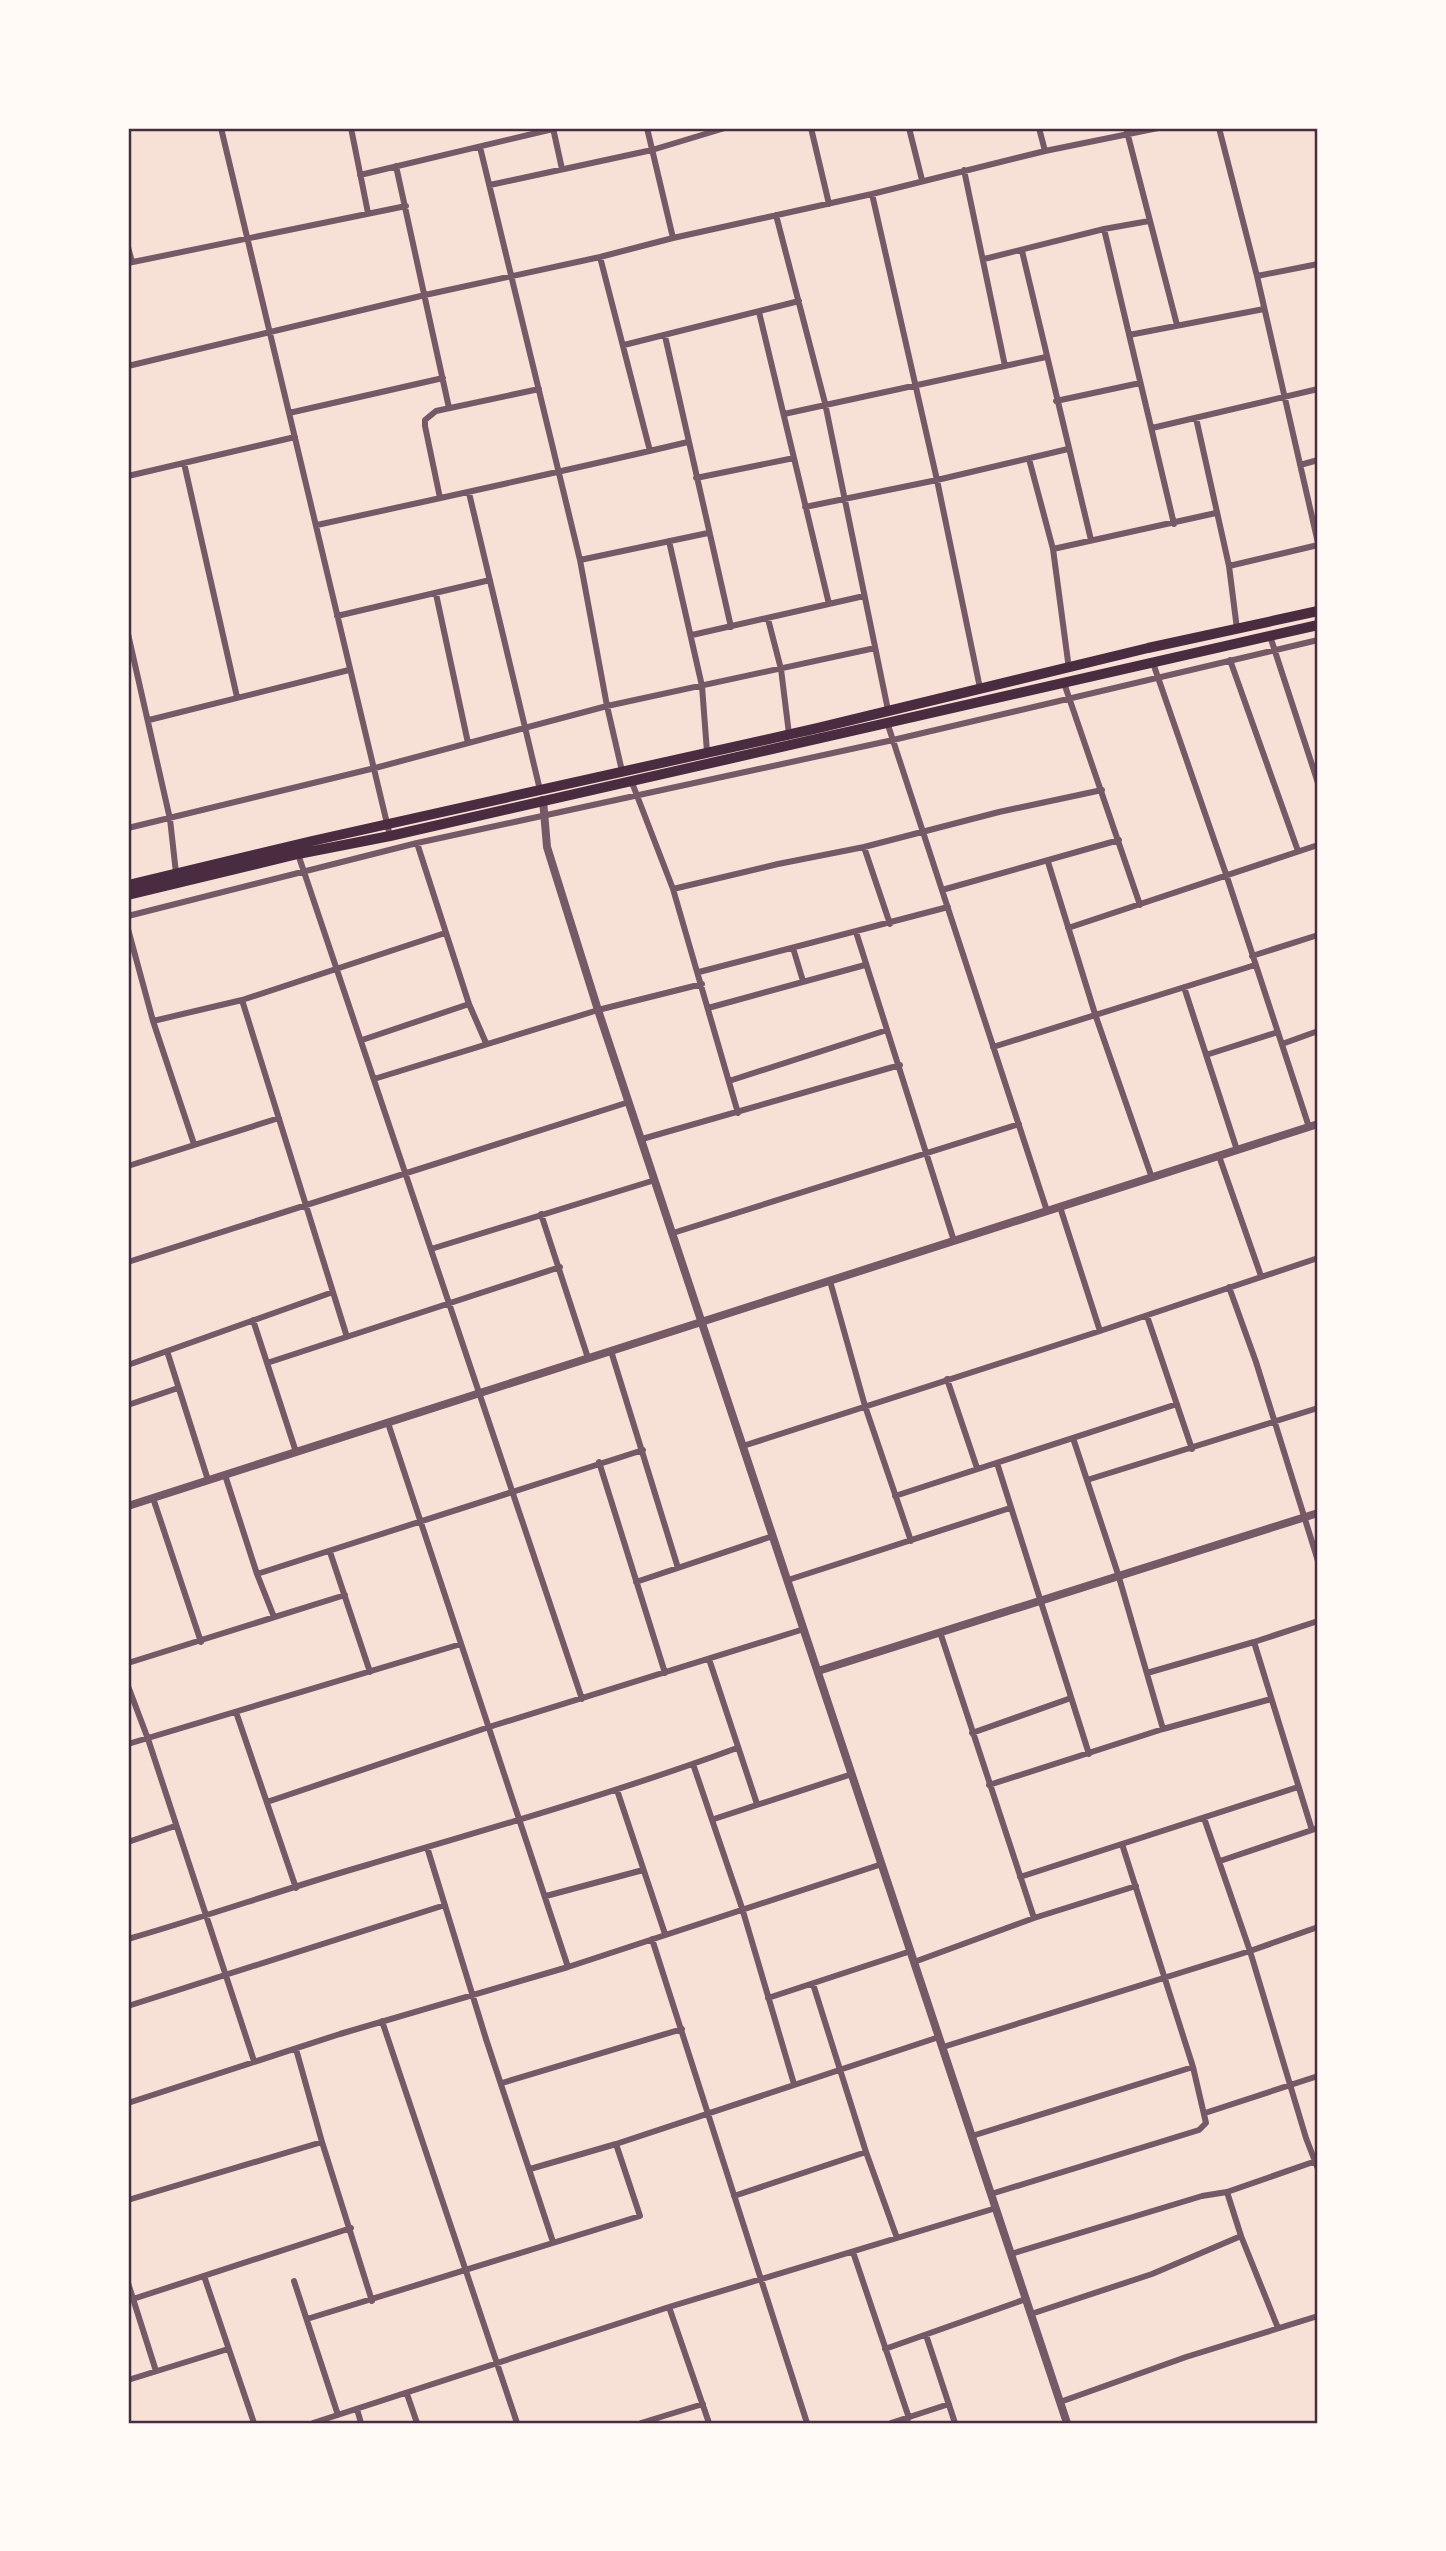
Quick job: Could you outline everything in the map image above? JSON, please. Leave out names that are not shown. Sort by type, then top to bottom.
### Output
[{"type":"main road","points":[[542,795],[622,771],[1318,611]]},
{"type":"main road","points":[[128,885],[542,795],[631,780],[1318,625]]},
{"type":"main road","points":[[128,895],[389,830]]},
{"type":"street","points":[[221,128],[389,830]]},
{"type":"street","points":[[351,128],[368,214]]},
{"type":"street","points":[[359,175],[553,128],[562,169]]},
{"type":"street","points":[[647,128],[673,238]]},
{"type":"street","points":[[490,185],[652,150],[725,128]]},
{"type":"street","points":[[811,128],[829,204]]},
{"type":"street","points":[[909,128],[922,180]]},
{"type":"street","points":[[1039,128],[1045,151]]},
{"type":"street","points":[[128,366],[269,331],[873,194],[1127,131],[1158,128]]},
{"type":"street","points":[[1219,128],[1257,276],[1318,544],[1229,566]]},
{"type":"street","points":[[1127,131],[1177,325]]},
{"type":"street","points":[[480,147],[580,560],[622,771]]},
{"type":"street","points":[[396,166],[449,408]]},
{"type":"street","points":[[964,170],[1005,366]]},
{"type":"street","points":[[873,194],[980,688]]},
{"type":"street","points":[[128,247],[130,262],[406,206]]},
{"type":"street","points":[[776,215],[825,403],[888,710]]},
{"type":"street","points":[[984,259],[1104,229],[1149,221]]},
{"type":"street","points":[[1104,229],[1174,524]]},
{"type":"street","points":[[1022,251],[1091,540]]},
{"type":"street","points":[[600,257],[650,451]]},
{"type":"street","points":[[1257,276],[1318,264]]},
{"type":"street","points":[[624,345],[799,301]]},
{"type":"street","points":[[1129,335],[1264,309]]},
{"type":"street","points":[[759,312],[829,604]]},
{"type":"street","points":[[665,336],[731,627]]},
{"type":"street","points":[[784,414],[825,403],[1046,358]]},
{"type":"street","points":[[289,413],[443,378]]},
{"type":"street","points":[[1056,401],[1140,383]]},
{"type":"street","points":[[440,498],[425,420],[436,411],[538,389]]},
{"type":"street","points":[[1152,428],[1318,389]]},
{"type":"street","points":[[1196,418],[1229,566],[1237,629]]},
{"type":"street","points":[[128,476],[295,437]]},
{"type":"street","points":[[317,525],[688,442]]},
{"type":"street","points":[[805,507],[1068,449]]},
{"type":"street","points":[[696,478],[794,458]]},
{"type":"street","points":[[1028,459],[1053,550],[1069,669]]},
{"type":"street","points":[[1300,464],[1318,460]]},
{"type":"street","points":[[184,463],[237,697]]},
{"type":"street","points":[[469,493],[542,795],[547,847],[598,1010],[1067,2423]]},
{"type":"street","points":[[1053,550],[1216,513]]},
{"type":"street","points":[[580,560],[708,533]]},
{"type":"street","points":[[669,541],[702,686],[707,752]]},
{"type":"street","points":[[337,615],[490,580]]},
{"type":"street","points":[[436,594],[468,743]]},
{"type":"street","points":[[692,635],[864,596]]},
{"type":"street","points":[[768,619],[781,669],[789,734]]},
{"type":"street","points":[[128,634],[170,819],[176,873]]},
{"type":"street","points":[[1270,636],[1318,783]]},
{"type":"street","points":[[128,916],[545,814],[893,740],[1318,640]]},
{"type":"street","points":[[128,828],[375,768],[607,706],[875,648]]},
{"type":"street","points":[[1230,660],[1298,851]]},
{"type":"street","points":[[1153,663],[1309,1127]]},
{"type":"street","points":[[149,720],[349,670]]},
{"type":"street","points":[[1064,683],[1139,905]]},
{"type":"street","points":[[887,722],[1047,1211]]},
{"type":"street","points":[[631,780],[673,889],[738,1113]]},
{"type":"street","points":[[673,889],[1102,790]]},
{"type":"street","points":[[942,890],[1119,840]]},
{"type":"street","points":[[417,844],[469,1004],[486,1043]]},
{"type":"street","points":[[1068,928],[1318,845]]},
{"type":"street","points":[[864,847],[890,924]]},
{"type":"street","points":[[299,854],[407,1173],[447,1303],[582,1699]]},
{"type":"street","points":[[1048,862],[1095,1014],[1152,1178]]},
{"type":"street","points":[[698,972],[948,907]]},
{"type":"street","points":[[128,929],[153,1021],[194,1144]]},
{"type":"street","points":[[856,932],[954,1241]]},
{"type":"street","points":[[153,1021],[242,1000],[445,933]]},
{"type":"street","points":[[1252,956],[1318,935]]},
{"type":"street","points":[[793,948],[803,981]]},
{"type":"street","points":[[708,1007],[866,965]]},
{"type":"street","points":[[993,1047],[1255,965]]},
{"type":"street","points":[[374,1079],[598,1010],[702,984]]},
{"type":"street","points":[[1184,987],[1237,1150]]},
{"type":"street","points":[[242,1000],[347,1338]]},
{"type":"street","points":[[362,1040],[469,1004]]},
{"type":"street","points":[[729,1081],[887,1030]]},
{"type":"street","points":[[1282,1044],[1318,1031]]},
{"type":"street","points":[[1206,1055],[1278,1032]]},
{"type":"street","points":[[642,1139],[900,1065]]},
{"type":"street","points":[[128,1262],[629,1102]]},
{"type":"street","points":[[128,1166],[279,1118]]},
{"type":"street","points":[[673,1233],[1019,1124]]},
{"type":"street","points":[[128,1506],[1318,1124]]},
{"type":"street","points":[[1219,1156],[1261,1276]]},
{"type":"street","points":[[431,1249],[655,1180]]},
{"type":"street","points":[[1059,1207],[1100,1331]]},
{"type":"street","points":[[541,1214],[588,1358]]},
{"type":"street","points":[[743,1446],[1318,1259]]},
{"type":"street","points":[[267,1363],[560,1268]]},
{"type":"street","points":[[830,1281],[865,1406],[911,1541]]},
{"type":"street","points":[[1229,1287],[1275,1421],[1318,1561]]},
{"type":"street","points":[[128,1365],[333,1292]]},
{"type":"street","points":[[1147,1316],[1192,1449]]},
{"type":"street","points":[[253,1320],[296,1452]]},
{"type":"street","points":[[167,1351],[208,1480]]},
{"type":"street","points":[[611,1351],[678,1568]]},
{"type":"street","points":[[947,1379],[977,1468]]},
{"type":"street","points":[[128,1405],[178,1388]]},
{"type":"street","points":[[895,1496],[1177,1404]]},
{"type":"street","points":[[1087,1480],[1318,1408]]},
{"type":"street","points":[[388,1423],[568,1967]]},
{"type":"street","points":[[1073,1438],[1118,1574],[1164,1730]]},
{"type":"street","points":[[257,1574],[643,1450]]},
{"type":"street","points":[[599,1462],[665,1673]]},
{"type":"street","points":[[997,1463],[1089,1754]]},
{"type":"street","points":[[225,1475],[274,1617]]},
{"type":"street","points":[[153,1498],[201,1642]]},
{"type":"street","points":[[788,1580],[1010,1508]]},
{"type":"street","points":[[818,1671],[1318,1513]]},
{"type":"street","points":[[636,1582],[773,1536]]},
{"type":"street","points":[[330,1552],[370,1672]]},
{"type":"street","points":[[128,1663],[345,1595]]},
{"type":"street","points":[[1147,1673],[1318,1620]]},
{"type":"street","points":[[267,1802],[489,1727],[804,1629]]},
{"type":"street","points":[[940,1632],[1034,1918]]},
{"type":"street","points":[[1220,1861],[1315,1829],[1298,1787],[1254,1642]]},
{"type":"street","points":[[128,1744],[461,1644]]},
{"type":"street","points":[[709,1659],[757,1804]]},
{"type":"street","points":[[128,1686],[254,2061]]},
{"type":"street","points":[[972,1733],[1072,1698]]},
{"type":"street","points":[[989,1785],[1271,1699]]},
{"type":"street","points":[[236,1712],[296,1888]]},
{"type":"street","points":[[128,1939],[617,1790],[737,1748]]},
{"type":"street","points":[[694,1764],[742,1908],[794,2084]]},
{"type":"street","points":[[714,1819],[852,1774]]},
{"type":"street","points":[[1020,1877],[1298,1787]]},
{"type":"street","points":[[617,1790],[665,1934]]},
{"type":"street","points":[[1204,1818],[1250,1951],[1318,2169]]},
{"type":"street","points":[[128,1842],[175,1826]]},
{"type":"street","points":[[992,2194],[1199,2130],[1206,2123],[1193,2067],[1122,1844]]},
{"type":"street","points":[[427,1847],[553,2242]]},
{"type":"street","points":[[128,2103],[382,2021],[568,1967],[882,1864]]},
{"type":"street","points":[[546,1896],[643,1870]]},
{"type":"street","points":[[914,1962],[1034,1918],[1136,1886]]},
{"type":"street","points":[[128,2006],[445,1905]]},
{"type":"street","points":[[943,2048],[1318,1927]]},
{"type":"street","points":[[652,1939],[807,2423]]},
{"type":"street","points":[[768,1998],[911,1951]]},
{"type":"street","points":[[813,1984],[866,2152],[897,2238]]},
{"type":"street","points":[[382,2021],[517,2423]]},
{"type":"street","points":[[502,2083],[682,2029]]},
{"type":"street","points":[[530,2169],[616,2144],[939,2037]]},
{"type":"street","points":[[296,2049],[372,2301]]},
{"type":"street","points":[[972,2136],[1193,2067]]},
{"type":"street","points":[[1205,2113],[1318,2076]]},
{"type":"street","points":[[128,2200],[322,2142]]},
{"type":"street","points":[[307,2319],[640,2216],[616,2144]]},
{"type":"street","points":[[734,2196],[866,2152]]},
{"type":"street","points":[[1011,2254],[1202,2196],[1227,2192],[1317,2160]]},
{"type":"street","points":[[1227,2192],[1241,2236],[1278,2328]]},
{"type":"street","points":[[313,2423],[669,2307],[996,2208]]},
{"type":"street","points":[[134,2299],[351,2228]]},
{"type":"street","points":[[1031,2314],[1152,2274],[1241,2236]]},
{"type":"street","points":[[853,2252],[909,2418]]},
{"type":"street","points":[[204,2276],[254,2423]]},
{"type":"street","points":[[294,2281],[338,2415]]},
{"type":"street","points":[[128,2283],[156,2371]]},
{"type":"street","points":[[885,2349],[1026,2299]]},
{"type":"street","points":[[669,2307],[709,2423]]},
{"type":"street","points":[[1060,2402],[1186,2357],[1318,2316]]},
{"type":"street","points":[[926,2334],[954,2423]]},
{"type":"street","points":[[128,2380],[228,2349]]},
{"type":"street","points":[[407,2394],[417,2423]]},
{"type":"street","points":[[640,2423],[661,2420],[703,2404]]},
{"type":"street","points":[[891,2423],[949,2404]]},
{"type":"street","points":[[357,2409],[361,2423]]}]
